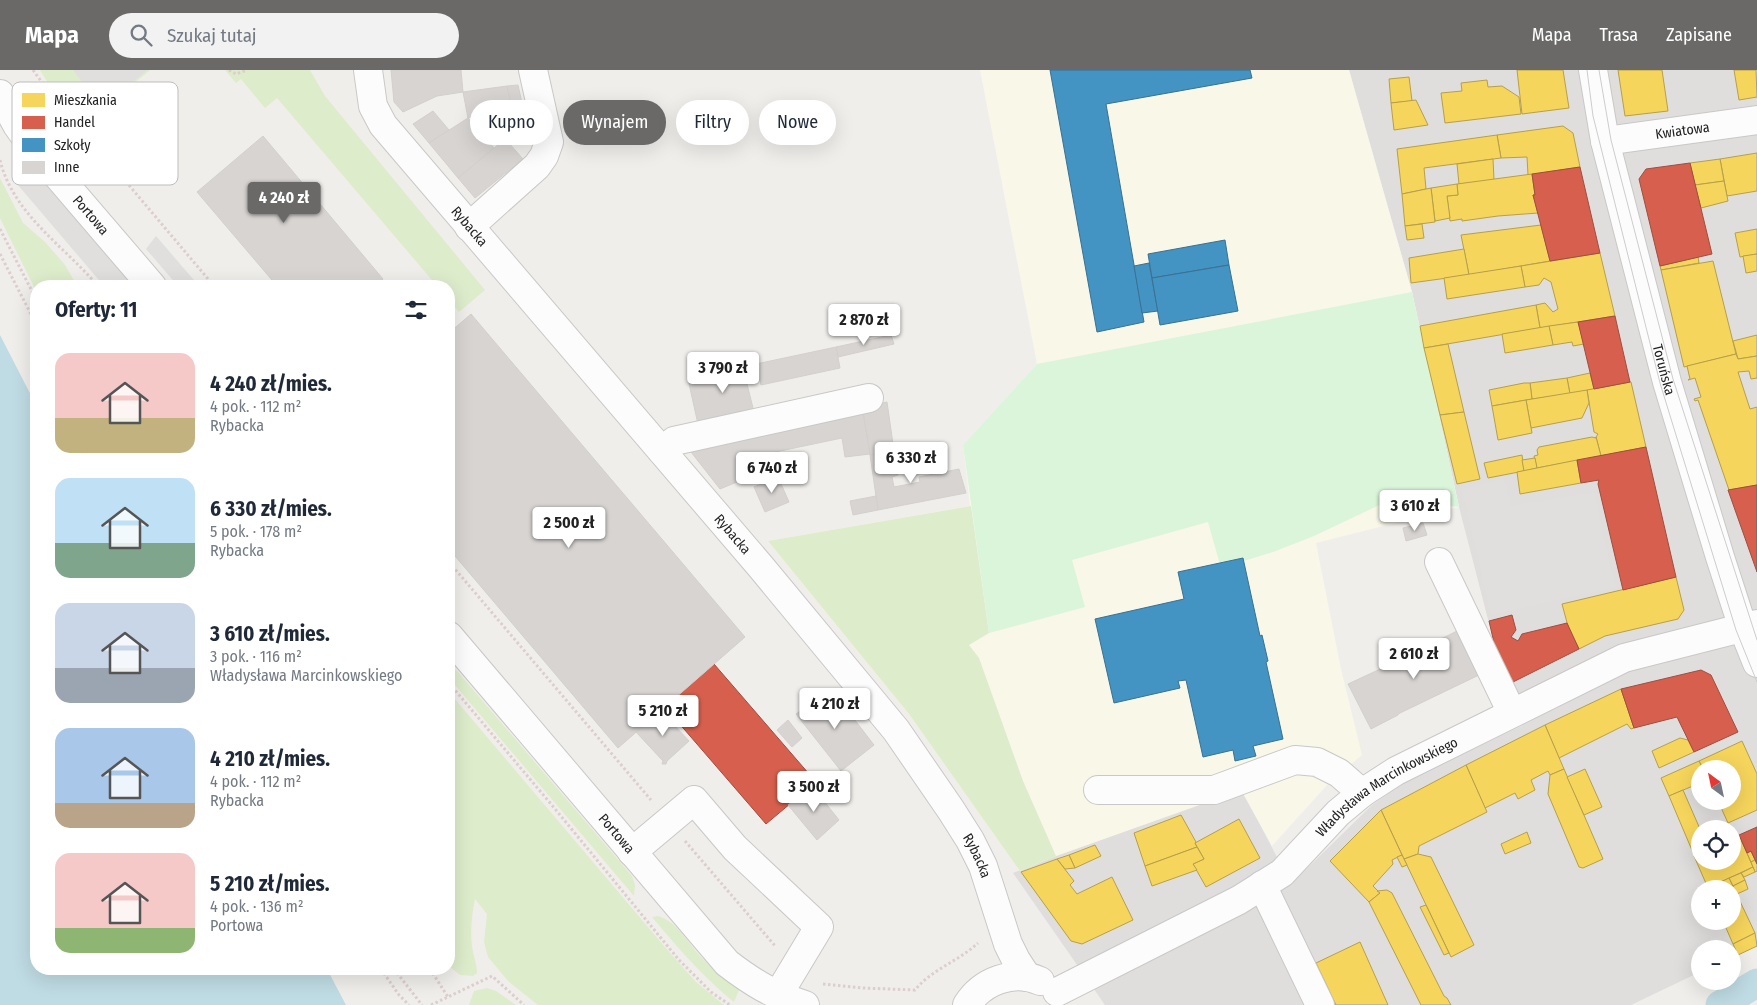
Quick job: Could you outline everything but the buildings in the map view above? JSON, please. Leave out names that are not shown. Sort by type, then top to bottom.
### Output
[{"type":"street","name":"Rybacka","points":[[368,70],[373,106],[383,125],[761,567],[896,730],[970,840],[983,866],[1008,944],[1027,977]]},
{"type":"street","points":[[469,227],[536,166],[544,156],[549,142],[533,70]]},
{"type":"street","name":"Toruńska","points":[[1593,70],[1605,141],[1667,382],[1696,480],[1750,626],[1757,663]]},
{"type":"street","name":"Portowa","points":[[0,94],[12,116]]},
{"type":"street","name":"Kwiatowa","points":[[1605,141],[1757,120]]},
{"type":"street","name":"Portowa","points":[[65,185],[147,280]]},
{"type":"street","points":[[662,451],[674,441],[869,398]]},
{"type":"street","points":[[1439,562],[1512,713]]},
{"type":"street","name":"Władysława Marcinkowskiego","points":[[1062,998],[1239,900],[1282,873],[1338,813],[1362,793],[1396,771],[1624,658],[1750,626]]},
{"type":"street","name":"Portowa","points":[[455,643],[727,963],[749,980],[778,995],[805,1005]]},
{"type":"street","points":[[1098,790],[1214,790],[1295,760],[1317,762],[1339,773],[1362,793]]},
{"type":"street","points":[[632,852],[694,800],[735,848],[819,927],[778,995]]},
{"type":"street","points":[[1262,885],[1320,1005]]},
{"type":"street","points":[[966,1004],[979,991],[991,983],[1010,977],[1027,977],[1038,980],[1062,998]]},
{"type":"path","points":[[33,70],[42,82]]},
{"type":"path","points":[[229,70],[236,74],[247,70]]},
{"type":"path","points":[[0,160],[6,181],[28,214],[92,280]]},
{"type":"path","points":[[129,185],[209,280]]},
{"type":"path","points":[[0,229],[30,287]]},
{"type":"path","points":[[0,254],[30,311]]},
{"type":"path","points":[[455,569],[777,948]]},
{"type":"path","points":[[455,690],[679,960],[711,992],[730,1005]]},
{"type":"path","points":[[822,983],[864,988],[915,990],[980,939]]},
{"type":"path","points":[[384,975],[409,1005]]},
{"type":"path","points":[[399,975],[422,1005]]},
{"type":"path","points":[[434,975],[448,997]]},
{"type":"path","points":[[431,1005],[492,976],[524,1005]]},
{"type":"shaded area","points":[[73,70],[147,70],[133,82],[82,82]]},
{"type":"shaded area","points":[[980,70],[1349,70],[1412,292],[1459,507],[1316,543],[1341,669],[1362,755],[1328,784],[1272,846],[1241,790],[1056,856],[1020,871],[909,714],[768,541],[970,506],[963,445],[1037,364]]},
{"type":"shaded area","points":[[1349,70],[1757,70],[1757,946],[1741,953],[1741,940],[1691,940],[1691,976],[1631,1005],[1105,1005],[1013,873],[1242,790],[1291,884],[1372,805],[1405,782],[1523,725],[1507,693],[1459,507],[1412,292]]},
{"type":"shaded area","points":[[18,185],[46,185],[128,280],[99,280]]},
{"type":"shaded area","points":[[156,236],[194,280],[173,280],[146,249]]},
{"type":"shaded area","points":[[1504,479],[1511,506],[1594,492],[1615,587],[1491,615],[1462,489]]},
{"type":"green space","points":[[40,70],[150,70],[136,82],[47,82]]},
{"type":"green space","points":[[225,70],[310,70],[325,96],[485,290],[459,312],[455,307],[455,280],[432,280],[277,98],[265,108],[241,79],[236,83]]},
{"type":"green space","points":[[0,178],[23,223],[45,242],[65,265],[74,280],[31,280],[0,218]]},
{"type":"green space","points":[[1412,292],[1459,507],[1392,499],[1314,536],[1273,552],[1221,568],[1208,522],[1072,560],[1085,607],[989,633],[963,445],[1037,364]]},
{"type":"green space","points":[[971,506],[989,633],[969,645],[979,658],[1023,781],[1056,856],[1020,871],[909,714],[768,541]]},
{"type":"green space","points":[[455,670],[632,876],[635,885],[634,896],[455,685]]},
{"type":"green space","points":[[455,699],[670,953],[696,982],[724,1005],[538,1005],[509,982],[488,957],[484,942],[487,914],[475,899],[471,934],[477,973],[473,976],[460,975],[455,971]]},
{"type":"green space","points":[[658,916],[677,928],[703,959],[739,990],[734,1002],[701,972],[652,917]]},
{"type":"green space","points":[[487,988],[496,991],[516,1005],[469,1005],[474,991]]},
{"type":"water","points":[[0,335],[30,393],[30,975],[330,975],[346,1005],[0,1005]]},
{"type":"waterway","points":[[1720,1005],[1757,983]]},
{"type":"tram line","points":[[1587,70],[1593,116],[1660,383],[1736,630],[1757,682]]},
{"type":"tram line","points":[[1599,70],[1611,140],[1673,379],[1757,640]]}]
